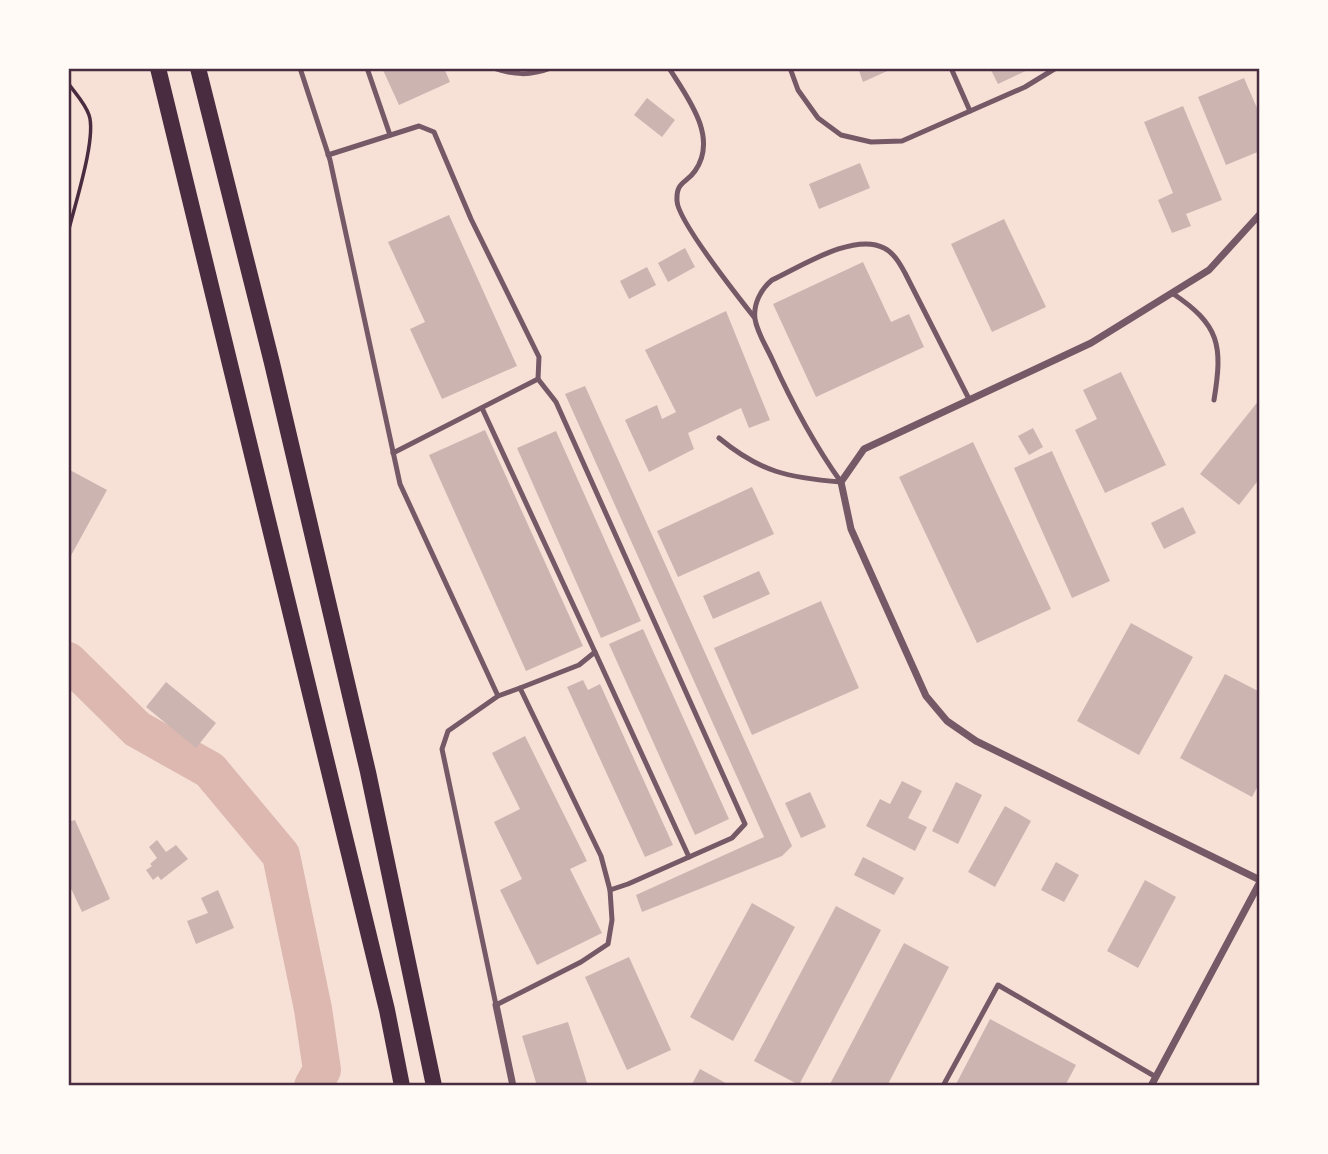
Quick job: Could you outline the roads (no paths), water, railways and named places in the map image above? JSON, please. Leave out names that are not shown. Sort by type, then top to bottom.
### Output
[{"type":"highway","points":[[158,68],[387,1010],[402,1086]]},
{"type":"highway","points":[[198,68],[272,363],[365,759],[434,1086]]},
{"type":"street","points":[[1151,1086],[1260,881],[976,741],[947,722],[926,696],[851,529],[841,482],[864,449],[1091,343],[1209,270],[1260,214]]},
{"type":"street","points":[[496,1004],[513,1086]]},
{"type":"lane","points":[[300,68],[328,155],[400,484],[498,696]]},
{"type":"lane","points":[[367,68],[390,135]]},
{"type":"lane","points":[[493,68],[515,75],[534,74],[551,68]]},
{"type":"lane","points":[[670,68],[696,113],[704,140],[701,158],[694,173],[681,182],[677,205],[720,272],[755,317],[794,408],[817,449],[841,482]]},
{"type":"lane","points":[[790,68],[798,90],[818,118],[841,135],[871,142],[902,141],[1025,87],[1056,68]]},
{"type":"lane","points":[[951,68],[970,111]]},
{"type":"lane","points":[[328,155],[419,126],[434,132],[471,219],[539,357],[538,379],[556,402],[745,824],[732,838],[610,890]]},
{"type":"lane","points":[[755,317],[761,292],[772,280],[849,245],[860,243],[884,248],[895,257],[905,273],[969,399]]},
{"type":"lane","points":[[1172,293],[1193,307],[1209,324],[1216,339],[1220,367],[1214,400]]},
{"type":"lane","points":[[393,453],[538,379]]},
{"type":"lane","points":[[482,408],[689,857]]},
{"type":"lane","points":[[719,438],[740,456],[764,469],[802,479],[841,482]]},
{"type":"lane","points":[[520,688],[601,856],[610,890],[612,920],[608,944],[581,962],[496,1004],[442,749],[449,732],[498,696],[579,665],[595,652]]},
{"type":"lane","points":[[943,1086],[998,985],[1156,1077]]},
{"type":"waterway","points":[[68,661],[137,729],[210,770],[281,855],[313,1009],[322,1070],[313,1086]]}]
